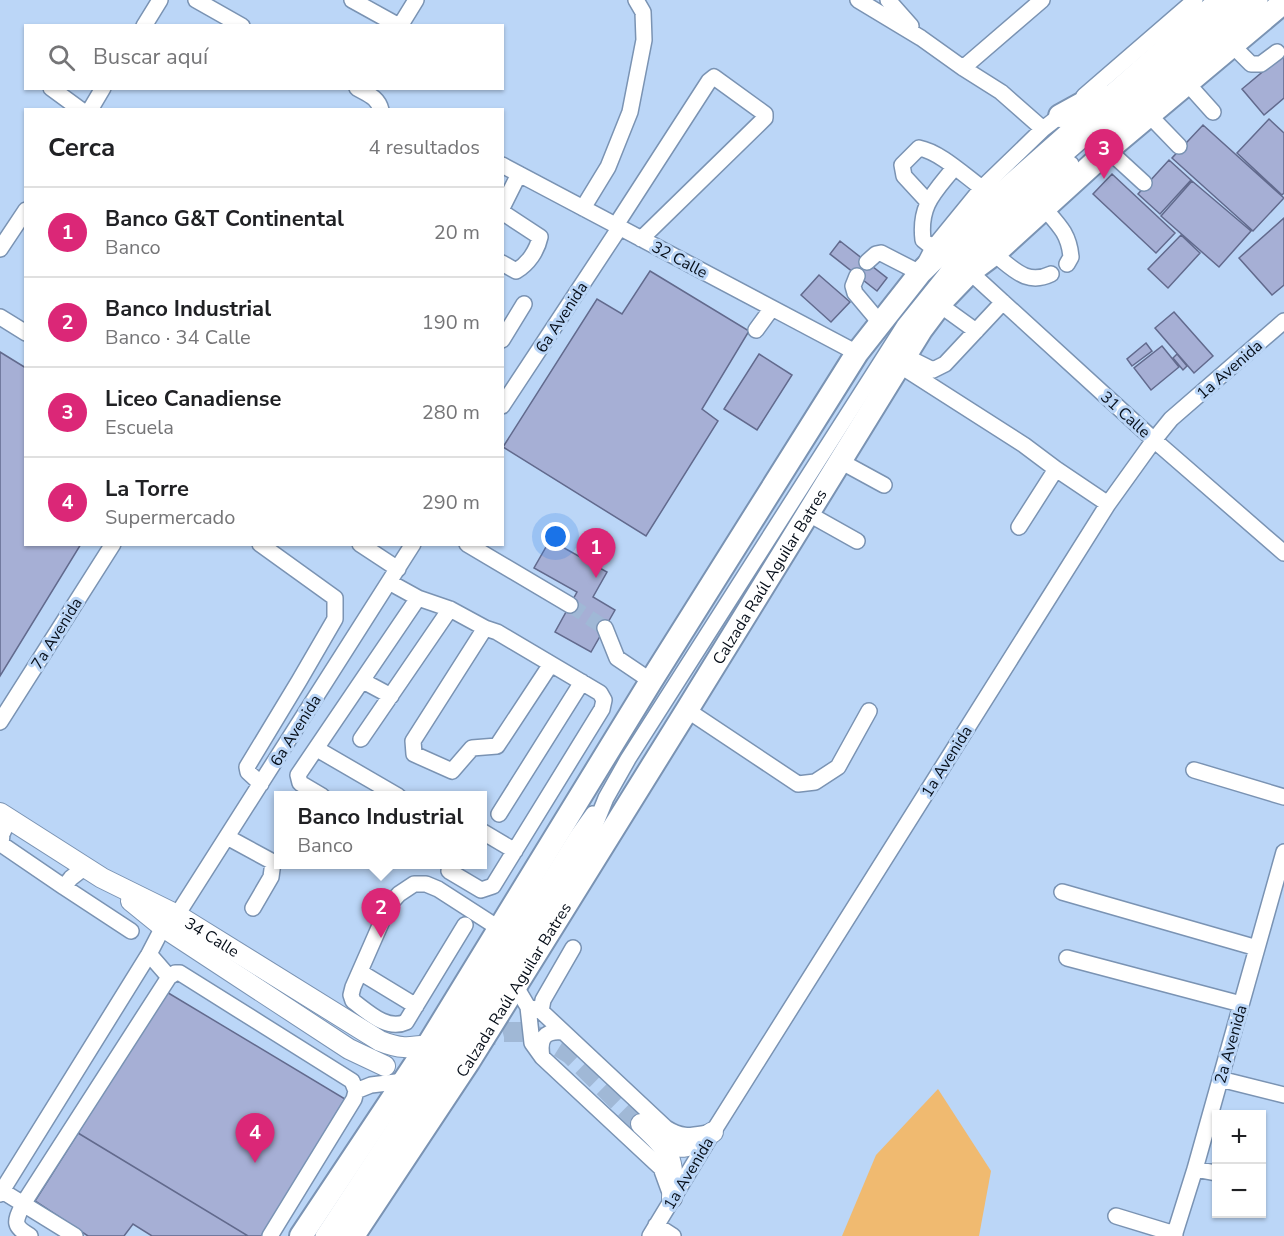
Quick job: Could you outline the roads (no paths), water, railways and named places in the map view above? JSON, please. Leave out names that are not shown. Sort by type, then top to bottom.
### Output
[{"type":"highway","points":[[301,1236],[428,1045],[651,681],[857,353],[920,273],[991,203],[1221,0]]},
{"type":"highway","name":"Calzada Raúl Aguilar Batres","points":[[352,1236],[469,1061],[921,330],[970,272],[994,254],[1108,150],[1284,2]]},
{"type":"highway","points":[[1051,122],[1138,73]]},
{"type":"main road","name":"34 Calle","points":[[4,816],[170,921],[380,1041],[392,1046],[407,1048],[428,1045]]},
{"type":"main road","points":[[170,921],[349,1049],[385,1066]]},
{"type":"main road","points":[[641,1124],[660,1141],[667,1151],[673,1174],[672,1198]]},
{"type":"main road","points":[[660,1141],[671,1147],[683,1148],[713,1132]]},
{"type":"street","points":[[145,24],[160,0]]},
{"type":"street","points":[[196,0],[238,24]]},
{"type":"street","points":[[352,0],[396,24]]},
{"type":"street","points":[[401,24],[416,0]]},
{"type":"street","points":[[583,208],[608,167],[630,112],[644,40],[643,12],[636,0]]},
{"type":"street","points":[[858,0],[1051,122]]},
{"type":"street","points":[[888,0],[921,38]]},
{"type":"street","points":[[963,68],[1042,0]]},
{"type":"street","points":[[867,262],[876,254],[881,253],[920,273],[933,248],[981,188],[1051,122],[1196,0]]},
{"type":"street","points":[[336,1236],[409,1129],[489,1003],[589,840],[606,798],[628,759],[904,326],[970,238],[1243,0]]},
{"type":"street","points":[[945,274],[976,250],[1060,173],[1260,0]]},
{"type":"street","points":[[1232,45],[1251,64],[1261,64],[1277,52]]},
{"type":"street","name":"6a Avenida","points":[[504,399],[509,383],[618,226],[709,81],[714,78],[765,114],[765,118],[641,239]]},
{"type":"street","points":[[1187,83],[1213,112]]},
{"type":"street","points":[[54,90],[78,108]]},
{"type":"street","points":[[91,108],[102,90]]},
{"type":"street","points":[[360,90],[376,99],[381,108]]},
{"type":"street","points":[[1149,115],[1179,146]]},
{"type":"street","points":[[928,202],[904,176],[902,165],[919,148],[941,157],[981,188]]},
{"type":"street","points":[[1108,150],[1144,183]]},
{"type":"street","name":"32 Calle","points":[[504,166],[857,353]]},
{"type":"street","points":[[933,248],[922,240],[921,225],[928,202],[954,168]]},
{"type":"street","points":[[504,206],[519,174]]},
{"type":"street","points":[[1044,208],[1064,230],[1070,244],[1071,257],[1067,264]]},
{"type":"street","points":[[504,211],[540,237],[538,246],[524,266],[516,271],[504,264]]},
{"type":"street","points":[[0,249],[24,213]]},
{"type":"street","points":[[994,254],[1025,277],[1042,278],[1051,274]]},
{"type":"street","name":"31 Calle","points":[[970,272],[1154,440],[1284,554]]},
{"type":"street","points":[[858,276],[853,286],[855,292],[881,324]]},
{"type":"street","points":[[902,360],[933,369],[945,363],[1003,302]]},
{"type":"street","points":[[504,337],[524,304]]},
{"type":"street","points":[[940,305],[976,331]]},
{"type":"street","points":[[756,330],[772,308]]},
{"type":"street","points":[[0,317],[24,332]]},
{"type":"street","name":"1a Avenida","points":[[653,1231],[1108,504],[1171,419],[1284,321]]},
{"type":"street","points":[[902,360],[1108,504]]},
{"type":"street","points":[[840,461],[884,485]]},
{"type":"street","points":[[1019,527],[1056,469]]},
{"type":"street","points":[[807,513],[857,541]]},
{"type":"street","name":"7a Avenida","points":[[0,722],[112,546]]},
{"type":"street","points":[[261,784],[248,772],[247,767],[335,619],[336,598],[263,546]]},
{"type":"street","points":[[363,546],[398,569]]},
{"type":"street","name":"6a Avenida","points":[[1,1193],[149,954],[227,837],[412,546]]},
{"type":"street","points":[[470,546],[570,605]]},
{"type":"street","points":[[389,582],[418,598],[450,609],[497,632],[600,693],[604,700],[602,709],[493,886],[481,890],[449,871]]},
{"type":"street","points":[[315,791],[300,783],[298,775],[418,598]]},
{"type":"street","points":[[361,739],[450,609]]},
{"type":"street","points":[[485,628],[413,741],[414,754],[452,771],[472,748],[497,746],[551,664]]},
{"type":"street","points":[[605,628],[617,658],[651,681]]},
{"type":"street","points":[[363,681],[391,696]]},
{"type":"street","points":[[499,814],[582,682]]},
{"type":"street","points":[[687,710],[798,784],[814,782],[838,767],[869,711]]},
{"type":"street","points":[[317,749],[391,791]]},
{"type":"street","points":[[1194,770],[1284,797]]},
{"type":"street","points":[[323,1236],[423,1084],[578,835],[606,798]]},
{"type":"street","points":[[4,816],[1,844],[131,931]]},
{"type":"street","points":[[487,834],[515,851]]},
{"type":"street","points":[[227,837],[273,862],[272,877],[253,908]]},
{"type":"street","name":"2a Avenida","points":[[1175,1235],[1284,852]]},
{"type":"street","points":[[64,887],[85,867]]},
{"type":"street","points":[[465,925],[406,1022],[400,1025],[388,1025],[353,1001],[351,995],[353,987],[389,905],[399,894],[414,884],[426,884],[438,889],[500,929]]},
{"type":"street","points":[[1062,892],[1257,948]]},
{"type":"street","points":[[573,948],[543,1000],[535,1009],[532,1043],[542,1057],[661,1168],[672,1198]]},
{"type":"street","points":[[149,954],[169,977]]},
{"type":"street","points":[[1067,958],[1241,1004]]},
{"type":"street","points":[[360,972],[416,1006]]},
{"type":"street","points":[[30,1236],[19,1229],[16,1224],[23,1204],[169,977],[180,973],[352,1081],[356,1091],[354,1099],[270,1236]]},
{"type":"street","points":[[515,985],[535,1009],[563,1032],[666,1128],[677,1135],[689,1136],[713,1132]]},
{"type":"street","points":[[542,1057],[540,1048],[544,1037],[556,1031],[563,1032]]},
{"type":"street","points":[[1220,1079],[1284,1095]]},
{"type":"street","points":[[356,1091],[371,1085],[404,1082]]},
{"type":"street","points":[[1195,1169],[1212,1172]]},
{"type":"street","points":[[1,1193],[75,1236]]},
{"type":"street","points":[[1116,1216],[1175,1235]]},
{"type":"street","points":[[653,1231],[673,1236]]},
{"type":"tunnel","points":[[570,605],[605,628]]},
{"type":"tunnel","points":[[476,1045],[489,1036],[504,1032],[523,1032],[546,1039],[570,1054],[641,1124]]},
{"type":"place","name":"Liceo Canadiense","points":[[1104,179]]},
{"type":"place","name":"Banco G&T Continental","points":[[596,578]]},
{"type":"place","name":"Banco Industrial","points":[[381,938]]},
{"type":"place","name":"La Torre","points":[[255,1163]]}]
